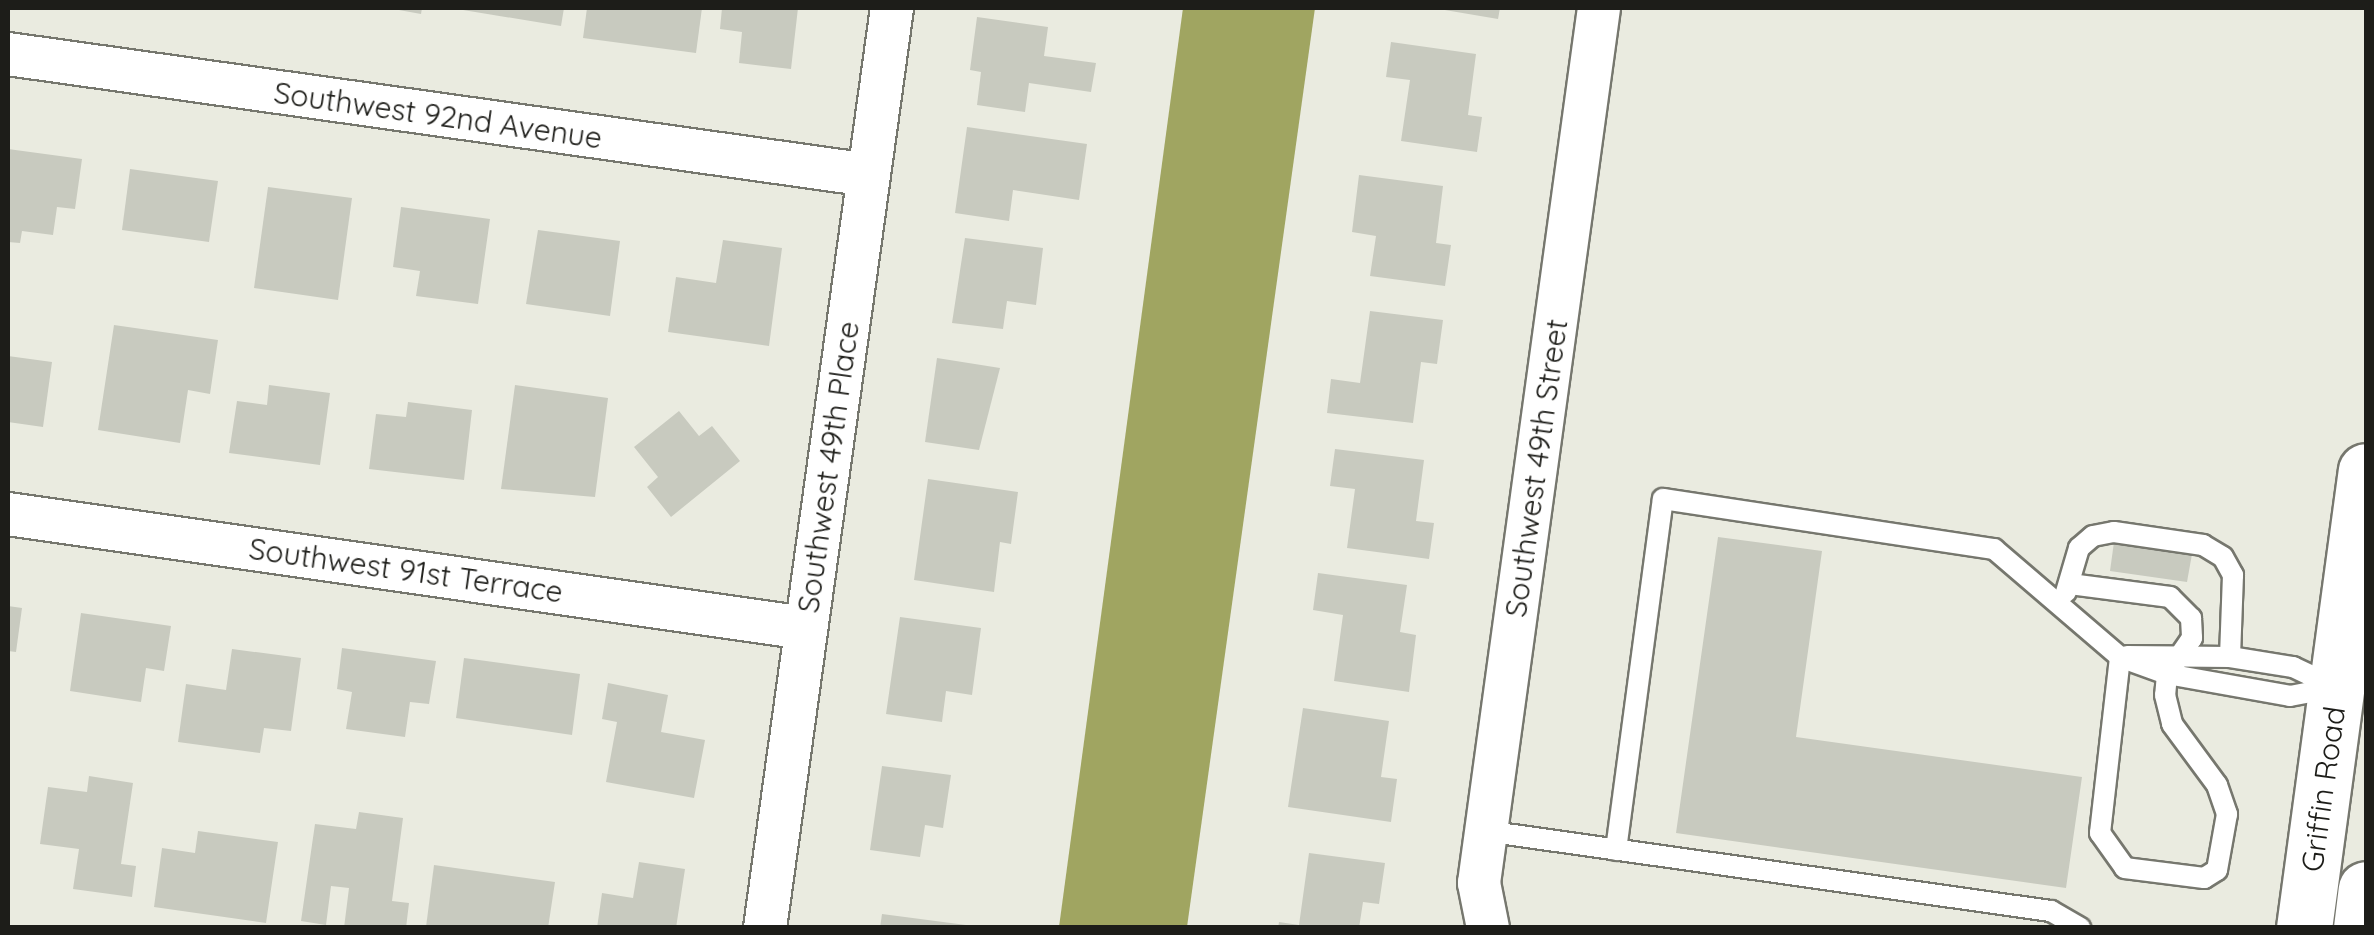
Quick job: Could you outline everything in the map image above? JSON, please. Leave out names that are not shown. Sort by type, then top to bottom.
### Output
[{"type":"main road","name":"Griffin Road","points":[[2304,928],[2352,697],[2366,471]]},
{"type":"main road","points":[[2361,928],[2366,888]]},
{"type":"street","name":"Southwest 49th Place","points":[[765,928],[892,8]]},
{"type":"street","name":"Southwest 49th Street","points":[[1488,928],[1478,883],[1599,8]]},
{"type":"street","name":"Southwest 92nd Avenue","points":[[8,54],[869,175]]},
{"type":"street","name":"Southwest 91st Terrace","points":[[8,514],[805,628]]},
{"type":"lane","points":[[1616,850],[1663,499],[1994,549],[2120,657],[2167,674],[2290,696],[2352,697]]},
{"type":"lane","points":[[2058,605],[2070,584],[2079,548],[2093,536],[2114,532],[2202,546],[2223,556],[2233,575],[2230,657]]},
{"type":"lane","points":[[2070,584],[2184,604],[2192,638],[2167,674],[2172,724],[2217,785],[2227,814],[2217,870],[2204,878],[2124,868],[2100,833],[2120,657]]},
{"type":"lane","points":[[2120,657],[2183,652],[2293,667],[2352,697]]},
{"type":"lane","points":[[1485,831],[2051,911],[2081,928]]},
{"type":"shaded area","points":[[1183,8],[1315,8],[1187,927],[1059,927]]},
{"type":"building","points":[[388,8],[422,8],[421,14]]},
{"type":"building","points":[[451,8],[564,8],[561,26]]},
{"type":"building","points":[[587,8],[702,8],[696,53],[583,38]]},
{"type":"building","points":[[722,8],[798,8],[791,69],[739,63],[742,32],[720,29]]},
{"type":"building","points":[[1433,8],[1500,8],[1498,19]]},
{"type":"building","points":[[977,17],[1048,27],[1044,56],[1096,63],[1091,92],[1029,83],[1025,112],[977,105],[981,72],[970,70]]},
{"type":"building","points":[[1391,42],[1476,54],[1468,115],[1482,117],[1477,152],[1401,141],[1410,80],[1386,77]]},
{"type":"building","points":[[967,127],[1087,144],[1079,200],[1013,190],[1009,221],[955,213]]},
{"type":"building","points":[[8,149],[82,159],[75,209],[57,207],[53,235],[22,231],[20,243],[8,242]]},
{"type":"building","points":[[130,169],[218,181],[209,242],[122,230]]},
{"type":"building","points":[[1359,175],[1443,186],[1436,243],[1451,245],[1445,286],[1370,276],[1376,236],[1352,232]]},
{"type":"building","points":[[268,187],[352,198],[338,300],[254,288]]},
{"type":"building","points":[[401,207],[490,219],[478,304],[416,296],[420,271],[393,267]]},
{"type":"building","points":[[538,230],[620,241],[610,316],[526,304]]},
{"type":"building","points":[[965,238],[1043,248],[1036,305],[1007,301],[1003,329],[952,323]]},
{"type":"building","points":[[723,240],[782,248],[769,346],[668,332],[676,277],[716,283]]},
{"type":"building","points":[[1370,311],[1443,320],[1437,364],[1421,362],[1413,423],[1327,413],[1331,379],[1360,383]]},
{"type":"building","points":[[114,325],[218,340],[210,394],[188,390],[180,443],[98,430]]},
{"type":"building","points":[[8,356],[52,362],[43,427],[8,422]]},
{"type":"building","points":[[937,358],[1000,368],[979,450],[925,442]]},
{"type":"building","points":[[269,385],[330,393],[320,465],[229,453],[237,401],[267,405]]},
{"type":"building","points":[[515,385],[608,398],[595,497],[501,489]]},
{"type":"building","points":[[408,402],[472,410],[464,480],[369,469],[376,414],[406,417]]},
{"type":"building","points":[[679,411],[699,436],[712,426],[740,461],[671,517],[647,487],[658,477],[634,447]]},
{"type":"building","points":[[1335,449],[1424,460],[1416,521],[1434,523],[1429,559],[1347,548],[1355,489],[1330,486]]},
{"type":"building","points":[[928,479],[1018,492],[1011,544],[1000,542],[994,592],[914,580]]},
{"type":"building","points":[[1718,537],[1822,551],[1796,737],[2082,777],[2066,888],[1676,833]]},
{"type":"building","points":[[2114,542],[2192,554],[2187,582],[2110,571]]},
{"type":"building","points":[[1318,573],[1407,585],[1400,632],[1416,635],[1409,692],[1334,681],[1343,615],[1313,610]]},
{"type":"building","points":[[8,606],[22,608],[16,652],[8,651]]},
{"type":"building","points":[[81,613],[171,626],[164,671],[146,668],[141,702],[70,691]]},
{"type":"building","points":[[900,617],[981,628],[972,695],[946,691],[942,722],[886,714]]},
{"type":"building","points":[[342,648],[436,661],[429,704],[410,702],[405,737],[346,729],[352,692],[337,689]]},
{"type":"building","points":[[232,649],[301,658],[291,731],[264,728],[260,753],[178,742],[186,684],[226,690]]},
{"type":"building","points":[[464,658],[580,674],[572,735],[456,718]]},
{"type":"building","points":[[608,683],[668,695],[661,732],[705,740],[694,798],[606,782],[617,722],[602,719]]},
{"type":"building","points":[[1303,708],[1389,721],[1381,777],[1397,779],[1391,822],[1288,807]]},
{"type":"building","points":[[882,766],[951,775],[943,828],[925,825],[920,857],[870,850]]},
{"type":"building","points":[[89,776],[133,783],[121,864],[136,866],[132,897],[73,889],[79,849],[40,844],[48,787],[87,792]]},
{"type":"building","points":[[359,812],[403,818],[392,901],[409,903],[406,928],[344,928],[349,888],[331,886],[326,925],[301,921],[315,824],[356,829]]},
{"type":"building","points":[[198,831],[278,842],[266,923],[154,907],[162,848],[195,853]]},
{"type":"building","points":[[1309,853],[1385,863],[1379,904],[1363,902],[1359,928],[1278,928],[1279,922],[1299,925]]},
{"type":"building","points":[[639,862],[685,869],[676,928],[597,928],[602,893],[633,898]]},
{"type":"building","points":[[434,865],[555,882],[548,928],[426,927]]},
{"type":"building","points":[[882,914],[966,925],[966,928],[880,928]]}]
